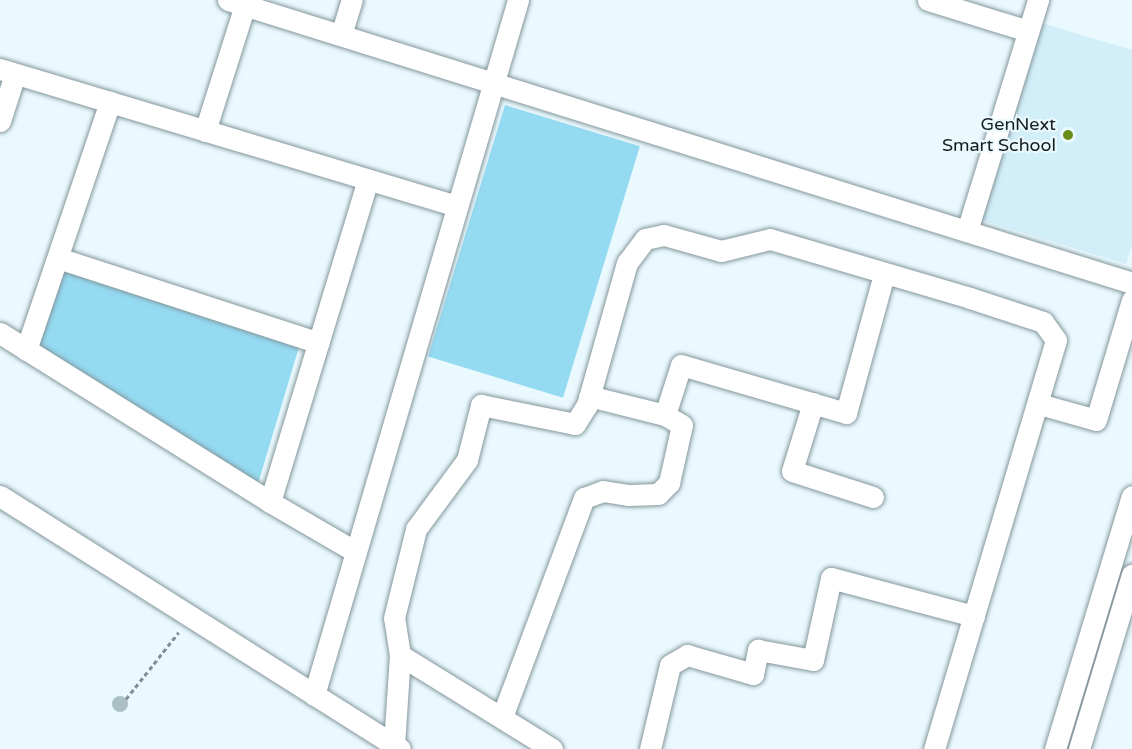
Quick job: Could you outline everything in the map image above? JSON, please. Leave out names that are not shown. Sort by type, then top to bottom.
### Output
[{"type":"street","points":[[341,35],[352,0]]},
{"type":"street","points":[[314,695],[518,0]]},
{"type":"street","points":[[928,0],[1028,31]]},
{"type":"street","points":[[967,231],[1038,0]]},
{"type":"street","points":[[205,131],[237,3],[1132,283]]},
{"type":"street","points":[[0,121],[7,72],[456,206]]},
{"type":"street","points":[[26,350],[110,102]]},
{"type":"street","points":[[270,502],[368,180]]},
{"type":"street","points":[[397,747],[400,655],[394,618],[416,529],[467,460],[481,405],[575,424],[589,396],[627,263],[645,239],[664,235],[721,251],[770,239],[1043,322],[1056,340],[1039,404],[934,749]]},
{"type":"street","points":[[58,258],[319,343]]},
{"type":"street","points":[[665,415],[681,365],[846,413],[884,274]]},
{"type":"street","points":[[1039,404],[1096,420],[1132,300]]},
{"type":"street","points":[[0,333],[270,502],[356,552]]},
{"type":"street","points":[[502,717],[584,498],[603,491],[629,495],[658,494],[669,483],[682,425],[665,415],[589,396]]},
{"type":"street","points":[[813,403],[792,471],[873,497]]},
{"type":"street","points":[[0,496],[397,747]]},
{"type":"street","points":[[1055,749],[1132,496]]},
{"type":"street","points":[[1079,749],[1132,575]]},
{"type":"street","points":[[650,749],[669,665],[687,655],[753,674],[758,650],[813,660],[831,578],[974,616]]},
{"type":"street","points":[[400,655],[552,749]]},
{"type":"path","points":[[126,699],[191,617]]},
{"type":"shaded area","name":"GenNext Smart School","points":[[1038,22],[1132,50],[1132,245],[1126,264],[978,219]]},
{"type":"shaded area","points":[[505,105],[640,146],[563,398],[428,357]]},
{"type":"shaded area","points":[[65,270],[299,347],[257,487],[38,349]]},
{"type":"building","points":[[120,696],[126,698],[128,704],[126,710],[120,712],[114,710],[112,704],[114,698]]},
{"type":"place","name":"GenNext Smart School","points":[[1068,135]]}]
